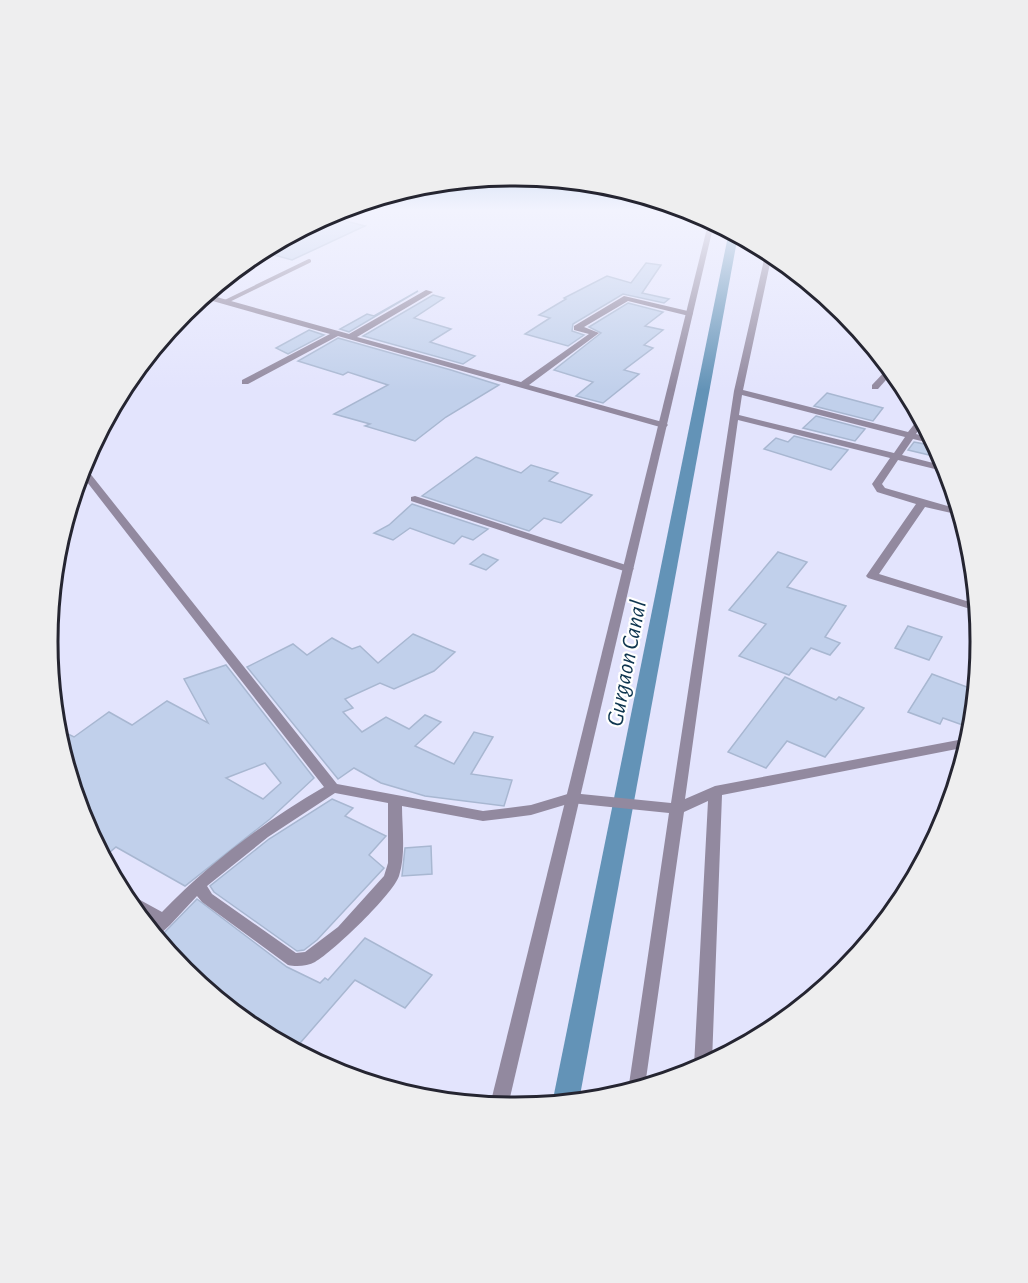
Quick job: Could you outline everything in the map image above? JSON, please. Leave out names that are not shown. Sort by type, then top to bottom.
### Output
[{"type":"street","points":[[501,1097],[699,270]]},
{"type":"street","points":[[637,1079],[734,416],[765,270]]},
{"type":"street","points":[[349,338],[429,292]]},
{"type":"street","points":[[522,386],[595,333],[577,328],[627,298],[689,314]]},
{"type":"street","points":[[214,299],[663,425]]},
{"type":"street","points":[[245,382],[336,334]]},
{"type":"street","points":[[875,387],[884,376]]},
{"type":"street","points":[[738,391],[922,439]]},
{"type":"street","points":[[734,416],[934,466]]},
{"type":"street","points":[[916,428],[877,484],[880,490],[950,510]]},
{"type":"street","points":[[89,478],[333,788]]},
{"type":"street","points":[[416,499],[628,569]]},
{"type":"street","points":[[922,503],[872,576],[968,605]]},
{"type":"street","points":[[159,926],[222,862],[282,817],[333,788],[483,816],[531,810],[571,798],[678,809],[715,790],[958,744]]},
{"type":"street","points":[[706,1054],[715,790]]},
{"type":"street","points":[[198,885],[207,898],[294,960],[309,958],[344,931],[391,878],[395,863],[396,800]]},
{"type":"street","points":[[147,911],[165,921]]},
{"type":"lane","points":[[225,302],[291,270]]},
{"type":"building","points":[[641,270],[658,270],[642,293],[669,299],[664,303],[623,294],[573,324],[572,331],[584,335],[568,346],[525,334],[550,318],[539,315],[566,299],[564,298],[607,276],[631,283]]},
{"type":"building","points":[[418,291],[349,332],[340,329],[367,314],[374,316]]},
{"type":"building","points":[[433,295],[444,298],[414,318],[451,329],[430,342],[475,356],[463,364],[363,336]]},
{"type":"building","points":[[628,303],[663,312],[645,326],[663,330],[644,345],[653,348],[624,370],[639,374],[603,403],[576,396],[593,382],[554,370],[601,333],[589,327]]},
{"type":"building","points":[[309,330],[324,335],[288,354],[276,348]]},
{"type":"building","points":[[338,338],[499,385],[446,417],[415,441],[365,426],[370,424],[334,414],[388,385],[348,372],[343,375],[298,361]]},
{"type":"building","points":[[827,393],[883,408],[873,421],[814,406]]},
{"type":"building","points":[[816,416],[865,429],[855,441],[803,428]]},
{"type":"building","points":[[794,436],[848,450],[831,470],[764,449],[776,438],[788,442]]},
{"type":"building","points":[[914,442],[925,444],[930,455],[908,450]]},
{"type":"building","points":[[476,457],[521,473],[531,465],[558,473],[549,481],[592,495],[561,523],[544,518],[529,531],[422,496]]},
{"type":"building","points":[[412,504],[488,529],[473,540],[462,536],[454,544],[410,528],[393,540],[374,533],[389,525]]},
{"type":"building","points":[[778,552],[807,562],[787,587],[846,606],[825,637],[840,643],[830,655],[811,648],[789,675],[739,656],[766,624],[729,610]]},
{"type":"building","points":[[483,554],[498,560],[486,570],[470,564]]},
{"type":"building","points":[[908,626],[942,637],[929,660],[895,648]]},
{"type":"building","points":[[413,634],[455,652],[434,671],[394,689],[380,683],[345,699],[353,708],[343,712],[362,732],[386,717],[409,729],[425,715],[441,722],[415,746],[454,764],[474,732],[493,737],[471,774],[512,780],[504,806],[425,796],[381,783],[354,768],[338,779],[247,667],[293,644],[307,655],[332,638],[352,649],[360,646],[378,663]]},
{"type":"building","points":[[226,665],[314,778],[270,819],[185,886],[116,847],[110,852],[93,816],[68,734],[74,737],[109,712],[132,725],[167,701],[208,723],[184,679]],"holes":[[[265,763],[281,783],[263,799],[226,778]]]},
{"type":"building","points":[[932,674],[967,687],[962,725],[943,718],[940,724],[908,712]]},
{"type":"building","points":[[785,677],[836,700],[839,697],[864,708],[825,757],[787,741],[766,768],[728,752]]},
{"type":"building","points":[[332,799],[353,808],[345,816],[386,836],[369,855],[384,868],[317,940],[304,950],[297,951],[214,892],[210,886],[269,839]]},
{"type":"building","points":[[431,846],[432,874],[402,876],[405,848]]},
{"type":"building","points":[[197,899],[287,967],[320,983],[325,978],[328,980],[365,938],[432,975],[405,1008],[355,980],[300,1043],[237,1003],[192,964],[164,933]]},
{"type":"waterway","name":"Gurgaon Canal","points":[[567,1094],[726,270]]}]
